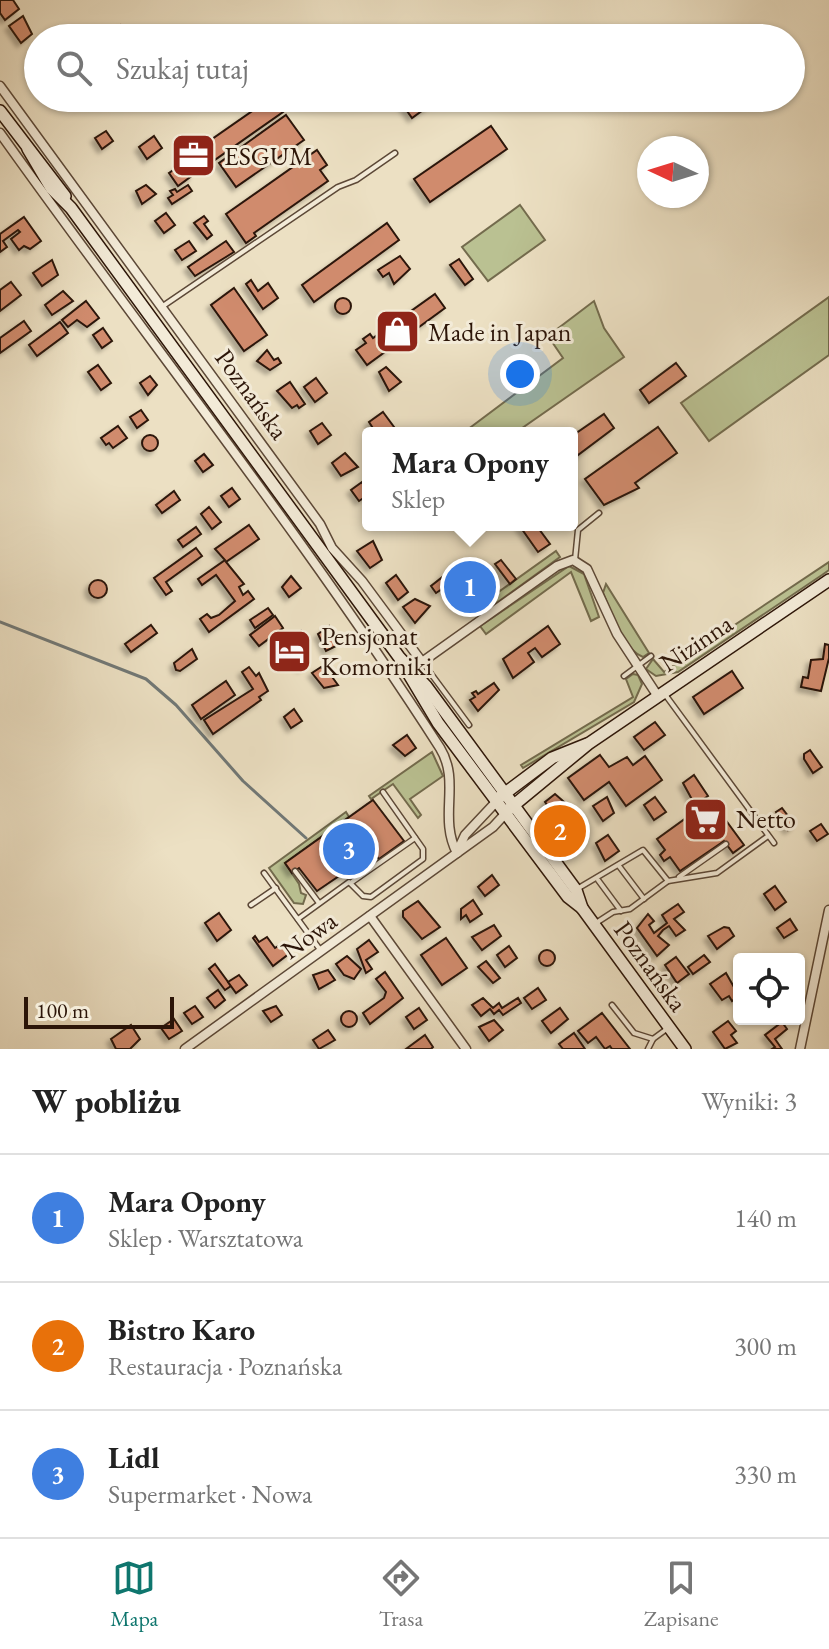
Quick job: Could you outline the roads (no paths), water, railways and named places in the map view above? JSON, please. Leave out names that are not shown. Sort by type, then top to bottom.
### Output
[{"type":"main road","name":"Poznańska","points":[[0,111],[59,184],[71,208],[399,657],[413,670],[500,798],[505,814],[568,897],[582,908],[685,1049]]},
{"type":"main road","name":"Nizinna","points":[[505,814],[513,804],[588,744],[829,580]]},
{"type":"main road","name":"Nizinna","points":[[500,798],[552,758],[588,744]]},
{"type":"main road","name":"Poznańska","points":[[500,798],[513,804],[576,890],[582,908]]},
{"type":"street","name":"Poznańska","points":[[0,86],[320,524],[332,548],[362,581],[422,662]]},
{"type":"street","points":[[0,133],[317,567],[440,748],[451,772],[447,829],[457,853]]},
{"type":"street","points":[[422,662],[557,566],[575,560],[585,566],[617,634],[660,693]]},
{"type":"street","name":"Nowa","points":[[457,853],[465,835],[500,798]]},
{"type":"street","name":"Nowa","points":[[185,1049],[457,853],[505,814]]},
{"type":"street","points":[[800,1049],[829,910]]},
{"type":"street","points":[[370,916],[461,1047]]},
{"type":"lane","points":[[161,307],[338,187],[356,180],[395,153]]},
{"type":"lane","points":[[578,530],[599,513]]},
{"type":"lane","points":[[575,560],[578,531]]},
{"type":"lane","points":[[594,585],[605,580]]},
{"type":"lane","points":[[624,676],[651,656]]},
{"type":"lane","name":"Poznańska","points":[[422,662],[469,725]]},
{"type":"lane","points":[[660,693],[774,843]]},
{"type":"lane","points":[[352,882],[363,896],[371,897],[423,859],[424,852],[383,792]]},
{"type":"lane","points":[[594,925],[644,899],[668,881],[717,873],[768,836]]},
{"type":"lane","points":[[298,919],[415,838]]},
{"type":"lane","points":[[676,880],[726,844]]},
{"type":"lane","points":[[576,890],[598,880],[638,852],[645,851],[668,881]]},
{"type":"lane","points":[[619,865],[644,899]]},
{"type":"lane","points":[[295,871],[319,903]]},
{"type":"lane","points":[[264,873],[321,951]]},
{"type":"lane","points":[[598,880],[621,911]]},
{"type":"lane","points":[[251,905],[276,888]]},
{"type":"lane","points":[[612,1005],[634,1033],[653,1039]]},
{"type":"lane","points":[[648,1049],[653,1039],[669,1027]]},
{"type":"waterway","points":[[0,622],[146,679],[176,705],[243,781],[306,838]]},
{"type":"place","name":"ESGUM","points":[[193,156]]},
{"type":"place","name":"Made in Japan","points":[[397,332]]},
{"type":"place","name":"Mara Opony","points":[[470,587]]},
{"type":"place","name":"Pensjonat Komorniki","points":[[290,651]]},
{"type":"place","name":"Netto","points":[[705,819]]},
{"type":"place","name":"Bistro Karo","points":[[560,831]]},
{"type":"place","name":"Lidl","points":[[349,849]]}]
